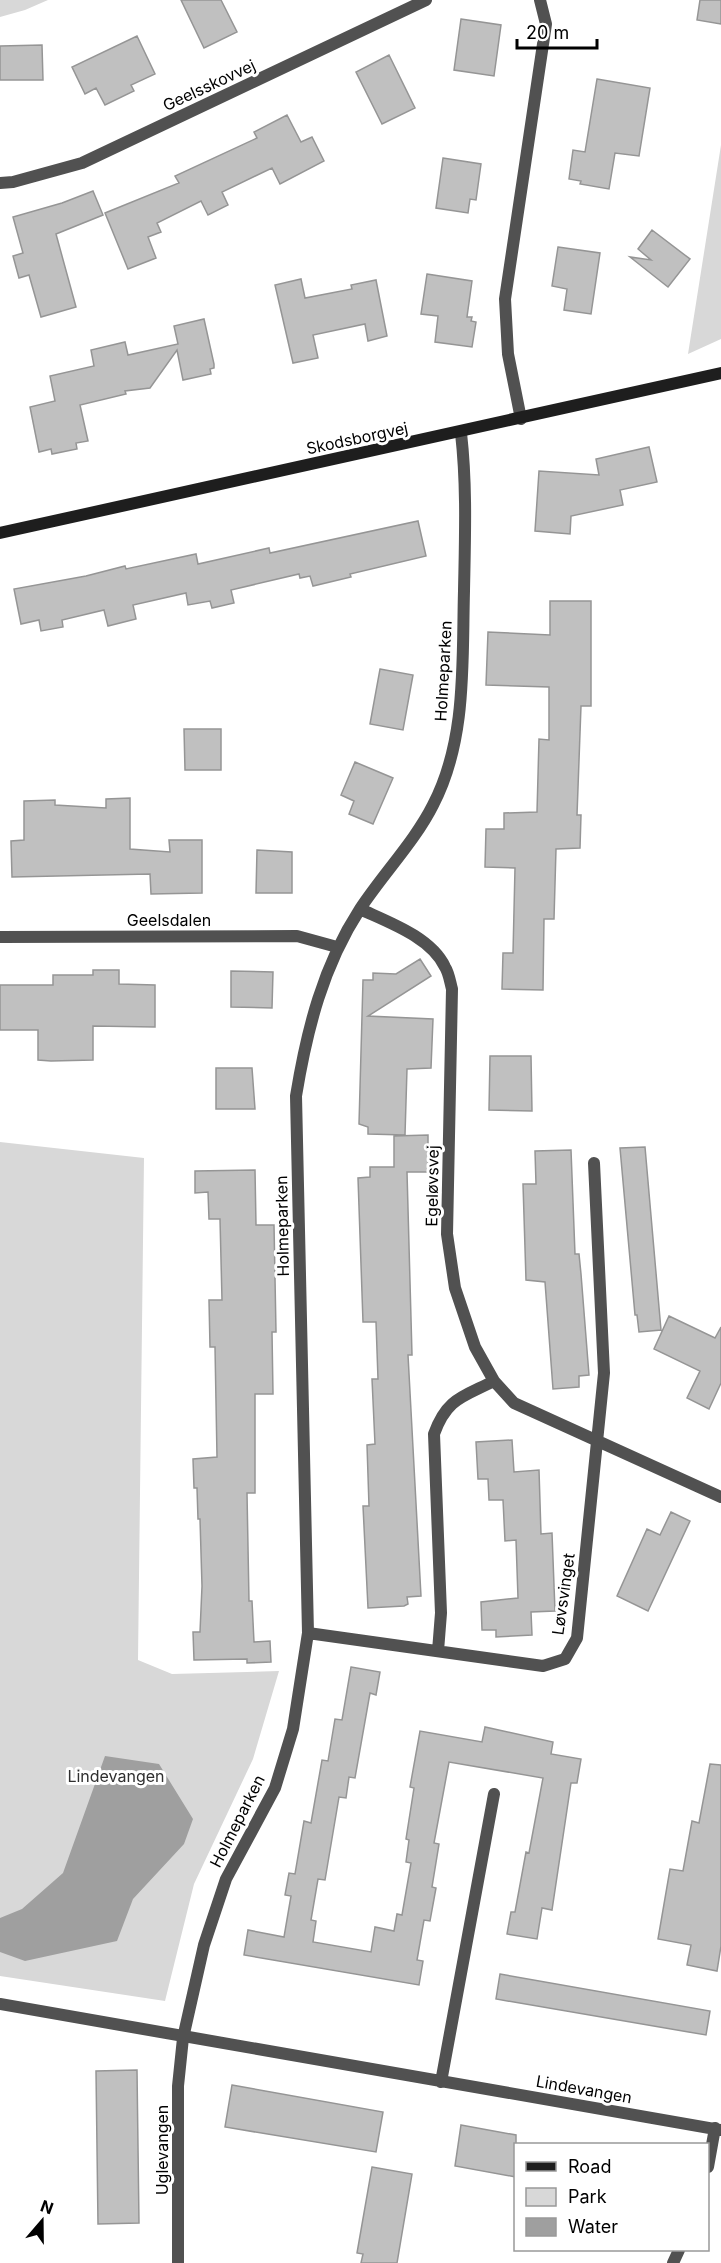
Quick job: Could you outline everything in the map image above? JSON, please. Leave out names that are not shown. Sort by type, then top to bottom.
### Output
[{"type":"street","name":"Geelsskovvej","points":[[0,183],[13,182],[82,163],[426,0]]},
{"type":"street","points":[[521,419],[508,354],[505,299],[546,24],[540,0]]},
{"type":"street","name":"Skodsborgvej","points":[[0,533],[461,433],[721,373]]},
{"type":"street","name":"Holmeparken","points":[[183,2038],[204,1945],[226,1879],[275,1788],[293,1729],[308,1633],[296,1096],[305,1041],[318,996],[337,947],[360,909],[433,805],[452,756],[461,706],[466,476],[461,433]]},
{"type":"street","name":"Egeløvsvej","points":[[360,909],[411,934],[431,949],[445,966],[452,989],[447,1234],[455,1288],[475,1347],[494,1381],[514,1404],[598,1439],[721,1497]]},
{"type":"street","name":"Geelsdalen","points":[[0,937],[297,936],[337,947]]},
{"type":"street","points":[[594,1162],[604,1373],[598,1439]]},
{"type":"street","points":[[438,1651],[441,1613],[434,1434],[449,1404],[494,1381]]},
{"type":"street","name":"Løvsvinget","points":[[308,1633],[543,1666],[566,1659],[577,1638],[598,1439]]},
{"type":"street","points":[[441,2082],[494,1794]]},
{"type":"street","name":"Lindevangen","points":[[0,2004],[183,2038],[718,2129]]},
{"type":"street","name":"Uglevangen","points":[[178,2263],[178,2086],[183,2038]]},
{"type":"street","points":[[709,2164],[718,2129]]},
{"type":"green space","points":[[0,0],[48,0],[0,17]]},
{"type":"green space","points":[[721,145],[721,339],[688,354]]},
{"type":"green space","name":"Lindevangen","points":[[0,1142],[144,1158],[138,1660],[172,1674],[279,1671],[253,1759],[194,1884],[165,2001],[0,1976]]},
{"type":"water","points":[[105,1756],[159,1764],[193,1819],[184,1844],[133,1899],[117,1941],[25,1961],[0,1952],[0,1918],[22,1909],[63,1873]]},
{"type":"building","points":[[181,0],[221,0],[237,32],[204,48]]},
{"type":"building","points":[[700,0],[721,0],[721,24],[697,20]]},
{"type":"building","points":[[461,19],[501,25],[494,76],[454,70]]},
{"type":"building","points":[[137,36],[155,74],[131,85],[134,91],[105,105],[96,88],[85,94],[72,67]]},
{"type":"building","points":[[42,45],[43,80],[0,80],[0,46]]},
{"type":"building","points":[[389,55],[415,108],[382,124],[356,72]]},
{"type":"building","points":[[597,79],[650,88],[639,156],[615,153],[609,189],[580,184],[581,181],[569,179],[573,150],[585,152]]},
{"type":"building","points":[[287,115],[301,142],[312,137],[324,161],[280,184],[272,168],[222,192],[228,205],[208,215],[201,201],[157,223],[161,232],[148,237],[156,258],[128,269],[105,213],[179,183],[175,176],[257,138],[254,132]]},
{"type":"building","points":[[443,158],[481,164],[476,200],[470,199],[468,213],[436,208]]},
{"type":"building","points":[[93,191],[103,215],[56,234],[76,307],[41,317],[29,275],[19,278],[13,256],[23,253],[13,217],[62,203]]},
{"type":"building","points":[[652,230],[690,259],[668,287],[630,257],[651,260],[638,249]]},
{"type":"building","points":[[558,247],[600,253],[591,314],[564,310],[567,289],[552,286]]},
{"type":"building","points":[[427,274],[472,281],[467,317],[472,317],[471,321],[476,322],[472,347],[435,342],[438,316],[421,314]]},
{"type":"building","points":[[301,279],[305,298],[352,289],[351,285],[376,280],[387,336],[368,341],[365,324],[313,335],[318,358],[293,363],[275,285]]},
{"type":"building","points":[[204,319],[214,364],[214,368],[210,369],[211,374],[183,380],[177,350],[150,388],[125,391],[126,394],[80,405],[88,441],[76,443],[77,449],[52,454],[51,449],[39,452],[30,407],[55,401],[50,376],[94,366],[91,350],[125,342],[128,355],[178,344],[174,326]]},
{"type":"building","points":[[649,447],[657,482],[620,490],[623,505],[571,516],[570,534],[535,531],[539,471],[599,475],[596,459]]},
{"type":"building","points":[[418,521],[426,556],[350,574],[351,577],[313,586],[310,576],[300,578],[299,574],[231,590],[234,603],[212,608],[210,601],[188,605],[186,593],[133,605],[136,619],[108,626],[104,610],[62,620],[63,627],[41,631],[39,620],[21,624],[14,589],[196,554],[198,564],[269,548],[270,553]]},
{"type":"building","points":[[550,601],[591,601],[591,706],[581,706],[577,815],[581,815],[580,848],[556,849],[554,919],[544,919],[543,990],[502,989],[503,953],[513,953],[515,868],[485,867],[486,829],[504,829],[504,813],[537,812],[539,739],[549,740],[549,687],[486,685],[488,632],[550,635]]},
{"type":"building","points":[[380,669],[413,675],[403,730],[370,724]]},
{"type":"building","points":[[184,729],[221,729],[221,770],[185,770]]},
{"type":"building","points":[[355,762],[393,778],[373,824],[349,814],[354,801],[341,795]]},
{"type":"building","points":[[130,798],[130,849],[170,852],[169,840],[202,840],[202,893],[151,894],[150,874],[12,877],[11,841],[24,840],[24,801],[55,800],[55,805],[106,808],[106,799]]},
{"type":"building","points":[[257,850],[292,852],[292,893],[256,893]]},
{"type":"building","points":[[420,959],[431,976],[368,1016],[433,1019],[431,1068],[407,1069],[405,1135],[368,1134],[368,1127],[359,1124],[363,980],[373,980],[373,973],[396,974]]},
{"type":"building","points":[[93,970],[119,970],[119,984],[155,985],[155,1027],[93,1026],[93,1060],[51,1061],[38,1060],[38,1030],[0,1030],[0,985],[53,985],[53,975],[93,975]]},
{"type":"building","points":[[231,971],[273,972],[272,1008],[231,1007]]},
{"type":"building","points":[[490,1056],[531,1056],[532,1111],[489,1110]]},
{"type":"building","points":[[216,1068],[252,1068],[255,1109],[216,1109]]},
{"type":"building","points":[[428,1135],[428,1172],[407,1172],[412,1355],[408,1355],[421,1596],[407,1597],[408,1604],[404,1606],[368,1608],[363,1506],[369,1506],[367,1445],[375,1444],[372,1379],[378,1379],[376,1322],[363,1322],[358,1178],[370,1177],[370,1167],[394,1167],[394,1136]]},
{"type":"building","points":[[645,1147],[661,1330],[639,1332],[637,1315],[635,1315],[620,1148]]},
{"type":"building","points":[[571,1150],[575,1254],[579,1254],[589,1375],[579,1376],[579,1387],[553,1389],[545,1282],[526,1280],[523,1184],[536,1184],[535,1151]]},
{"type":"building","points":[[255,1170],[256,1225],[274,1225],[276,1332],[272,1332],[273,1394],[255,1394],[255,1493],[247,1493],[249,1601],[252,1601],[254,1642],[270,1641],[271,1662],[247,1663],[247,1659],[194,1660],[193,1632],[200,1632],[202,1586],[200,1519],[198,1519],[197,1488],[194,1488],[193,1459],[217,1457],[215,1347],[210,1347],[209,1300],[222,1300],[220,1219],[209,1219],[208,1192],[195,1193],[195,1171]]},
{"type":"building","points":[[669,1316],[715,1338],[721,1327],[721,1383],[709,1409],[687,1398],[700,1371],[654,1349]]},
{"type":"building","points":[[512,1440],[514,1472],[539,1470],[541,1534],[552,1533],[555,1611],[531,1612],[532,1635],[496,1637],[496,1630],[482,1630],[481,1602],[518,1598],[516,1540],[505,1541],[503,1500],[489,1500],[488,1479],[478,1479],[476,1442]]},
{"type":"building","points":[[671,1512],[690,1521],[648,1611],[617,1596],[647,1529],[660,1535]]},
{"type":"building","points":[[351,1667],[380,1672],[376,1695],[370,1693],[355,1778],[349,1777],[346,1798],[339,1797],[325,1880],[318,1879],[311,1920],[316,1921],[313,1942],[371,1952],[375,1927],[394,1931],[397,1914],[402,1915],[411,1863],[406,1862],[409,1840],[406,1839],[414,1788],[410,1787],[420,1731],[482,1742],[485,1727],[553,1742],[551,1754],[581,1759],[577,1783],[571,1783],[552,1910],[542,1908],[537,1939],[507,1934],[511,1912],[515,1912],[526,1852],[529,1853],[543,1778],[449,1762],[434,1843],[439,1844],[432,1887],[436,1888],[430,1921],[424,1920],[417,1960],[423,1961],[419,1985],[244,1955],[248,1930],[284,1937],[291,1896],[285,1895],[289,1873],[295,1874],[304,1821],[311,1823],[322,1760],[328,1761],[335,1719],[342,1720]]},
{"type":"building","points":[[710,1764],[721,1765],[721,1946],[717,1971],[687,1965],[691,1945],[658,1939],[670,1869],[683,1871],[692,1821],[699,1823]]},
{"type":"building","points":[[500,1974],[710,2011],[706,2035],[496,1999]]},
{"type":"building","points":[[137,2070],[139,2223],[98,2224],[96,2071]]},
{"type":"building","points":[[232,2085],[383,2112],[376,2152],[225,2127]]},
{"type":"building","points":[[461,2125],[516,2135],[514,2177],[455,2166]]},
{"type":"building","points":[[372,2167],[412,2174],[397,2263],[361,2263],[363,2254],[357,2253]]}]
